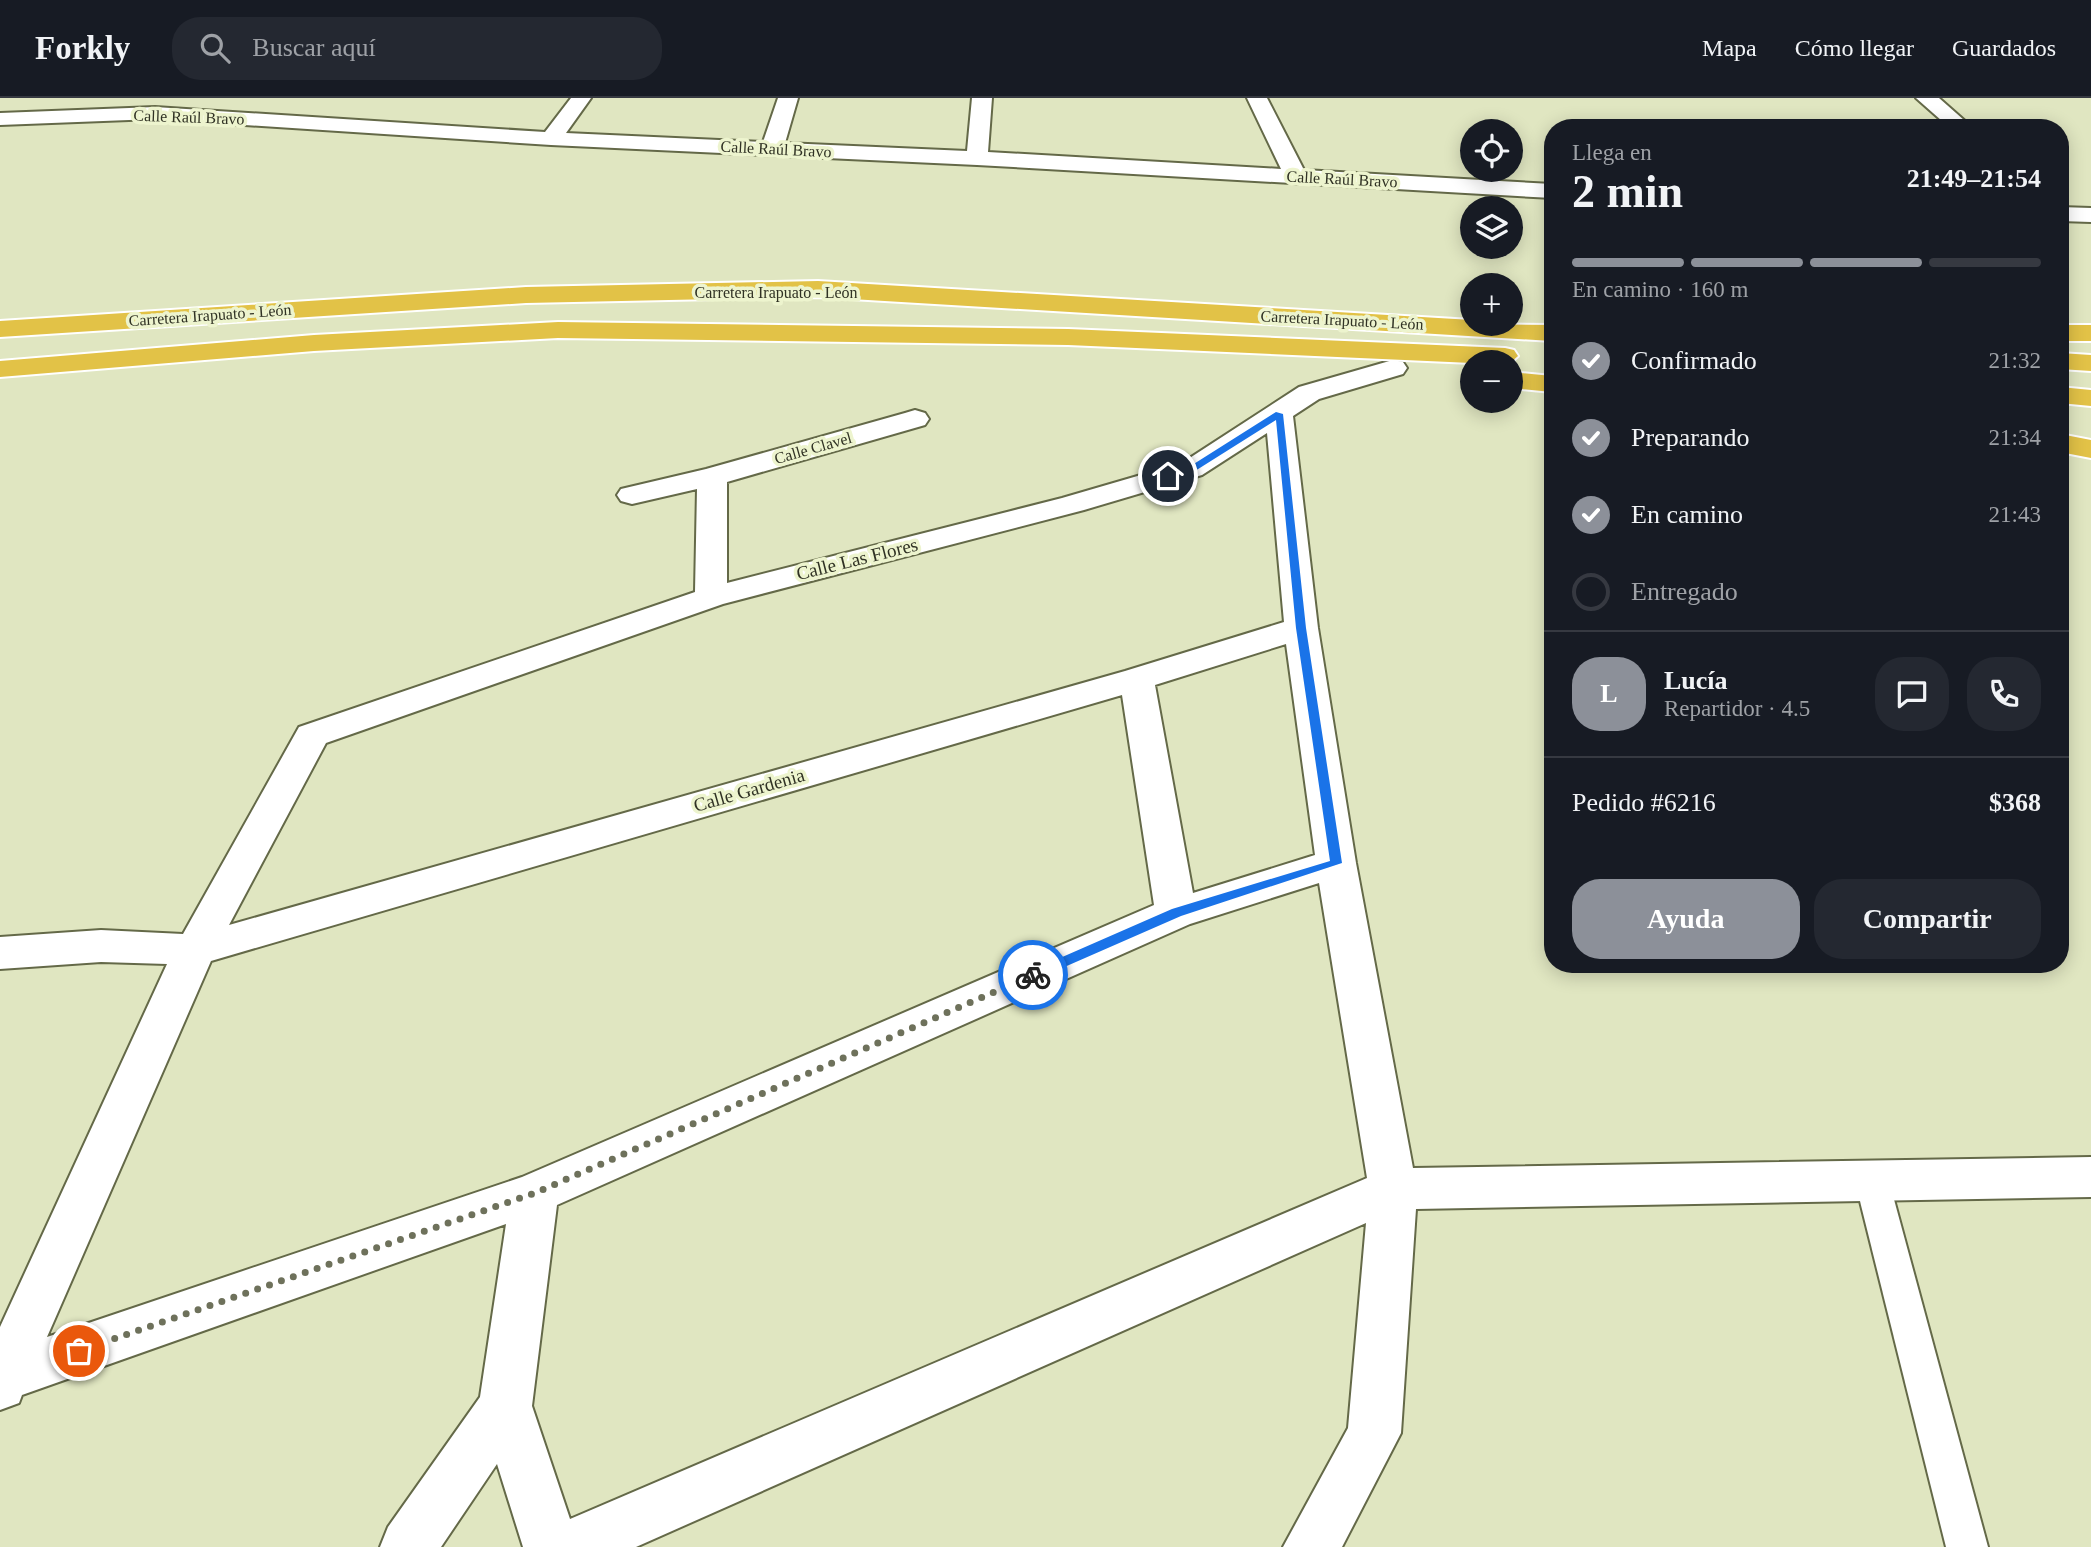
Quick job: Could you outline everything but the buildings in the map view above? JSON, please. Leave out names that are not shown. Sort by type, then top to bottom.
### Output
[{"type":"highway","name":"Carretera Irapuato - León","points":[[0,329],[526,295],[818,289],[1544,332]]},
{"type":"highway","name":"Carretera Irapuato - León","points":[[0,369],[314,343],[558,330],[1068,337],[1544,358]]},
{"type":"highway","points":[[884,333],[1460,375]]},
{"type":"highway","points":[[2069,333],[2091,333]]},
{"type":"highway","points":[[2069,362],[2091,363]]},
{"type":"highway","points":[[1523,381],[1544,383]]},
{"type":"highway","points":[[2069,396],[2091,398]]},
{"type":"highway","points":[[2069,445],[2091,449]]},
{"type":"street","points":[[551,139],[581,98]]},
{"type":"street","points":[[772,149],[788,98]]},
{"type":"street","points":[[977,158],[982,98]]},
{"type":"street","points":[[1257,98],[1296,177]]},
{"type":"street","points":[[1926,98],[1952,119]]},
{"type":"street","name":"Calle Raúl Bravo","points":[[0,119],[155,113],[551,139],[977,158],[1544,191]]},
{"type":"street","points":[[2069,214],[2091,215]]},
{"type":"street","name":"Calle Las Flores","points":[[195,950],[312,735],[711,597],[1073,504],[1192,469],[1309,393],[1392,368]]},
{"type":"street","points":[[1279,414],[1301,628],[1336,863],[1394,1189],[1374,1433],[1311,1547]]},
{"type":"street","name":"Calle Clavel","points":[[632,495],[712,477],[915,419]]},
{"type":"street","points":[[711,597],[712,477]]},
{"type":"street","name":"Calle Gardenia","points":[[0,953],[101,946],[195,950],[1137,678],[1301,628]]},
{"type":"street","points":[[1137,678],[1177,912]]},
{"type":"street","points":[[2,1381],[535,1193],[1177,912],[1336,863]]},
{"type":"street","points":[[2,1381],[195,950]]},
{"type":"street","points":[[571,1547],[1394,1189],[2091,1177]]},
{"type":"street","points":[[535,1193],[505,1406],[551,1547]]},
{"type":"street","points":[[408,1547],[505,1406]]},
{"type":"lane","points":[[1872,1181],[1967,1547]]},
{"type":"way so far","points":[[79,1351],[535,1193],[1033,975]]},
{"type":"route","points":[[1033,975],[1177,912],[1336,863],[1301,628],[1279,414],[1192,469],[1168,476]]}]
